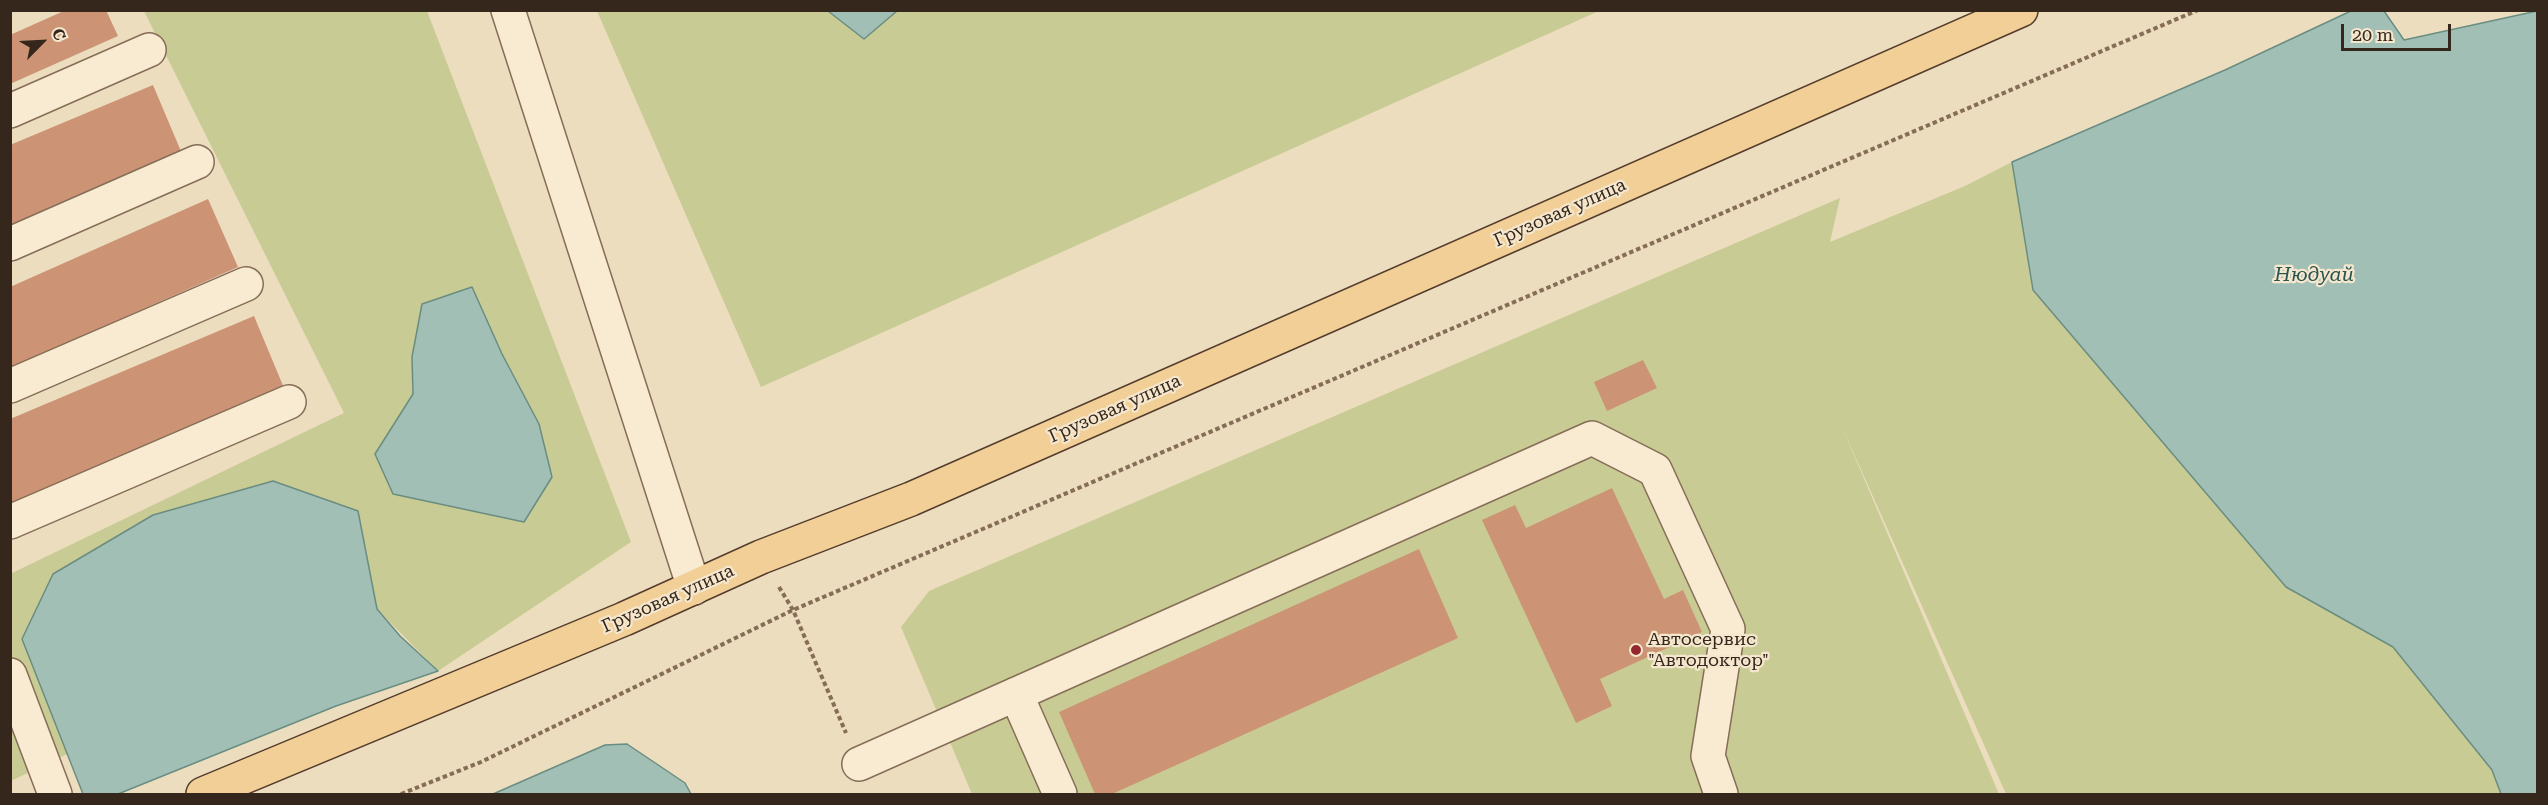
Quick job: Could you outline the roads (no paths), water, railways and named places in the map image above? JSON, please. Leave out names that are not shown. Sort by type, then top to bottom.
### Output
[{"type":"main road","name":"Грузовая улица","points":[[203,795],[694,588],[761,557],[911,499],[2021,10]]},
{"type":"lane","points":[[508,10],[694,588]]},
{"type":"lane","points":[[10,111],[149,50]]},
{"type":"lane","points":[[10,244],[197,162]]},
{"type":"lane","points":[[10,386],[246,284]]},
{"type":"lane","points":[[10,522],[289,402]]},
{"type":"lane","points":[[859,764],[1592,438],[1655,470],[1728,629],[1708,756],[1721,795]]},
{"type":"lane","points":[[10,675],[55,795]]},
{"type":"lane","points":[[1016,694],[1060,795]]},
{"type":"water","points":[[828,10],[897,11],[864,39]]},
{"type":"water","name":"Нюдуай","points":[[2353,10],[2384,11],[2404,40],[2537,11],[2537,794],[2501,794],[2492,770],[2393,647],[2286,587],[2033,290],[2012,162],[2225,70]]},
{"type":"water","points":[[472,287],[502,354],[539,424],[552,477],[524,522],[393,494],[375,454],[413,394],[412,357],[422,304]]},
{"type":"water","points":[[273,481],[358,511],[377,609],[400,636],[438,671],[336,706],[118,794],[83,794],[22,639],[53,574],[153,515]]},
{"type":"water","points":[[627,744],[685,783],[691,794],[493,794],[605,745]]},
{"type":"place","name":"Автосервис \"Автодоктор\"","points":[[1636,650]]}]
